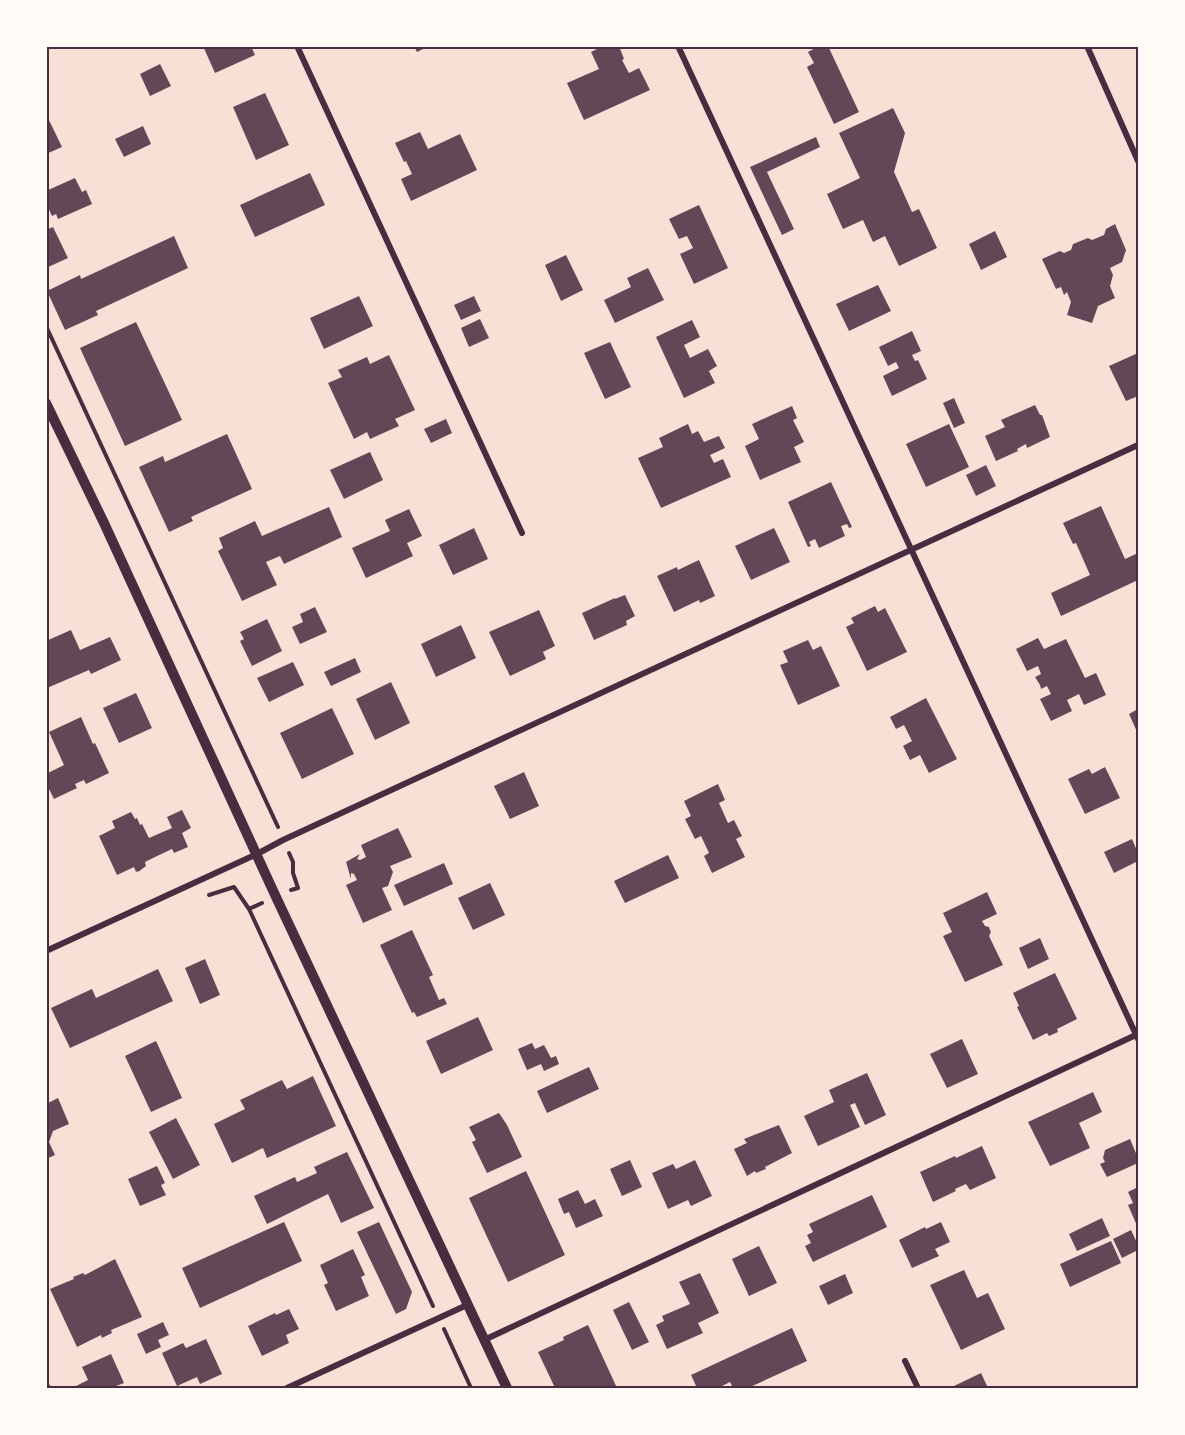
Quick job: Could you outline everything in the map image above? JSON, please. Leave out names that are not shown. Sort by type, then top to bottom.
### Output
[{"type":"street","points":[[297,46],[522,533]]},
{"type":"street","points":[[484,1340],[1138,1035],[678,46]]},
{"type":"street","points":[[1087,46],[1138,161]]},
{"type":"street","points":[[46,403],[507,1389]]},
{"type":"street","points":[[46,951],[1138,445]]},
{"type":"street","points":[[287,1389],[467,1305]]},
{"type":"street","points":[[905,1361],[918,1389]]},
{"type":"path","points":[[46,326],[275,820]]},
{"type":"path","points":[[293,862],[293,873],[298,888]]},
{"type":"path","points":[[234,887],[249,909],[432,1305]]},
{"type":"path","points":[[452,1348],[471,1389]]},
{"type":"building","points":[[203,46],[251,46],[255,55],[215,73]]},
{"type":"building","points":[[414,46],[429,46],[417,52]]},
{"type":"building","points":[[603,46],[619,46],[624,59],[622,60],[629,73],[639,68],[650,90],[584,120],[567,83],[599,69],[591,52]]},
{"type":"building","points":[[819,46],[828,46],[859,112],[834,124],[807,67],[814,63],[808,52]]},
{"type":"building","points":[[160,64],[171,86],[150,96],[140,74]]},
{"type":"building","points":[[265,93],[289,145],[256,160],[233,107]]},
{"type":"building","points":[[893,108],[905,133],[894,172],[912,212],[919,209],[937,248],[899,266],[885,236],[873,242],[863,220],[843,229],[827,194],[860,178],[839,133]]},
{"type":"building","points":[[46,114],[62,147],[46,154]]},
{"type":"building","points":[[143,126],[151,144],[124,157],[115,139]]},
{"type":"building","points":[[420,132],[428,149],[460,134],[477,170],[411,201],[401,179],[412,174],[395,143]]},
{"type":"building","points":[[816,137],[820,147],[767,172],[794,229],[782,235],[750,167]]},
{"type":"building","points":[[310,173],[325,205],[255,237],[240,205]]},
{"type":"building","points":[[75,178],[82,192],[86,190],[92,204],[58,219],[56,214],[52,216],[46,203],[46,191]]},
{"type":"building","points":[[699,205],[728,268],[694,284],[680,254],[693,248],[687,236],[679,239],[669,219]]},
{"type":"building","points":[[1115,224],[1126,250],[1122,262],[1110,268],[1113,275],[1110,286],[1115,298],[1098,306],[1092,323],[1067,315],[1071,302],[1067,292],[1064,295],[1061,287],[1056,289],[1042,259],[1060,251],[1064,253],[1071,250],[1073,244],[1088,238],[1092,240],[1104,235],[1106,229]]},
{"type":"building","points":[[53,227],[68,258],[46,268],[46,230]]},
{"type":"building","points":[[995,231],[1007,257],[981,270],[969,244]]},
{"type":"building","points":[[174,236],[188,268],[96,311],[98,315],[65,330],[47,291],[80,275],[81,279]]},
{"type":"building","points":[[566,255],[583,290],[561,301],[545,265]]},
{"type":"building","points":[[648,268],[664,300],[615,323],[604,300],[631,287],[627,278]]},
{"type":"building","points":[[878,285],[891,311],[849,331],[836,304]]},
{"type":"building","points":[[359,296],[373,326],[324,349],[310,318]]},
{"type":"building","points":[[474,296],[481,311],[461,320],[454,305]]},
{"type":"building","points":[[480,319],[489,338],[469,347],[461,328]]},
{"type":"building","points":[[692,320],[700,337],[684,345],[690,358],[708,349],[717,366],[709,371],[715,383],[684,398],[656,337]]},
{"type":"building","points":[[136,322],[182,420],[125,446],[80,348]]},
{"type":"building","points":[[912,331],[921,351],[912,355],[915,361],[918,360],[927,379],[892,396],[883,376],[899,368],[896,362],[888,366],[879,347]]},
{"type":"building","points":[[610,342],[631,387],[605,399],[584,353]]},
{"type":"building","points":[[1138,353],[1138,396],[1126,401],[1109,366]]},
{"type":"building","points":[[389,355],[415,410],[395,419],[399,426],[370,439],[367,432],[354,439],[328,383],[342,377],[338,370],[367,357],[370,364]]},
{"type":"building","points":[[954,398],[965,423],[954,428],[943,403]]},
{"type":"building","points":[[1035,405],[1042,415],[1050,437],[1027,448],[1026,444],[1017,449],[1018,451],[996,461],[985,436],[1005,427],[1001,420]]},
{"type":"building","points":[[792,406],[797,418],[793,420],[804,442],[794,447],[801,462],[760,480],[745,446],[759,439],[752,424]]},
{"type":"building","points":[[446,419],[452,433],[431,443],[424,429]]},
{"type":"building","points":[[688,424],[692,434],[698,431],[704,442],[719,436],[725,448],[710,455],[714,463],[723,459],[731,477],[661,508],[638,458],[663,447],[659,438]]},
{"type":"building","points":[[949,424],[969,467],[926,487],[906,444]]},
{"type":"building","points":[[227,434],[252,489],[191,517],[193,521],[169,532],[139,467],[163,456],[165,462]]},
{"type":"building","points":[[370,452],[383,480],[344,499],[330,470]]},
{"type":"building","points":[[986,465],[996,486],[976,496],[966,475]]},
{"type":"building","points":[[831,482],[852,527],[849,528],[847,524],[841,526],[845,536],[819,548],[815,539],[809,542],[811,546],[808,547],[788,502]]},
{"type":"building","points":[[1101,506],[1125,559],[1138,553],[1138,580],[1061,616],[1051,593],[1090,575],[1076,543],[1073,544],[1063,523]]},
{"type":"building","points":[[329,507],[342,537],[284,564],[280,556],[266,562],[277,585],[242,601],[218,551],[223,548],[219,538],[255,521],[262,536]]},
{"type":"building","points":[[409,509],[422,536],[407,543],[413,556],[366,578],[352,548],[390,531],[385,520]]},
{"type":"building","points":[[474,528],[488,559],[453,575],[439,545]]},
{"type":"building","points":[[774,528],[790,562],[751,580],[735,546]]},
{"type":"building","points":[[699,560],[715,596],[700,603],[699,600],[674,612],[657,576],[677,567],[678,570]]},
{"type":"building","points":[[625,595],[635,616],[626,621],[627,625],[594,640],[582,613]]},
{"type":"building","points":[[875,606],[878,612],[885,608],[907,652],[867,671],[846,627],[854,623],[851,618]]},
{"type":"building","points":[[315,607],[327,632],[300,644],[292,627],[303,622],[300,614]]},
{"type":"building","points":[[539,610],[555,646],[543,652],[546,659],[510,676],[489,632]]},
{"type":"building","points":[[267,619],[282,651],[252,666],[240,641],[244,639],[240,632]]},
{"type":"building","points":[[461,625],[476,658],[436,677],[421,644]]},
{"type":"building","points":[[71,630],[80,650],[110,637],[121,660],[91,674],[89,670],[47,688],[46,641]]},
{"type":"building","points":[[1038,638],[1044,649],[1066,639],[1085,678],[1096,673],[1106,695],[1084,705],[1079,694],[1067,700],[1072,711],[1051,721],[1040,699],[1051,694],[1047,686],[1041,689],[1035,677],[1041,674],[1038,666],[1027,671],[1016,649]]},
{"type":"building","points":[[808,640],[813,650],[821,646],[840,686],[798,705],[780,665],[788,662],[783,651]]},
{"type":"building","points":[[355,658],[361,672],[331,686],[324,672]]},
{"type":"building","points":[[293,662],[304,685],[269,702],[257,678]]},
{"type":"building","points":[[391,682],[410,723],[375,740],[356,699]]},
{"type":"building","points":[[136,693],[152,728],[119,743],[103,708]]},
{"type":"building","points":[[926,698],[957,759],[929,773],[920,755],[910,760],[903,746],[912,741],[904,725],[896,729],[890,717]]},
{"type":"building","points":[[332,708],[354,754],[302,779],[280,733]]},
{"type":"building","points":[[1138,709],[1138,734],[1129,714]]},
{"type":"building","points":[[81,717],[109,773],[86,784],[84,780],[75,784],[77,788],[54,799],[46,783],[46,774],[64,765],[49,732]]},
{"type":"building","points":[[1105,767],[1120,798],[1085,814],[1068,779],[1089,769],[1092,774]]},
{"type":"building","points":[[524,772],[539,806],[510,819],[494,786]]},
{"type":"building","points":[[718,784],[725,800],[719,803],[728,823],[734,820],[742,836],[736,839],[745,857],[712,873],[704,856],[709,853],[701,836],[695,839],[685,819],[691,816],[684,801]]},
{"type":"building","points":[[182,810],[191,828],[182,833],[188,847],[174,853],[172,849],[145,862],[146,866],[138,872],[134,867],[117,875],[99,836],[115,828],[112,821],[131,812],[140,825],[142,824],[149,838],[172,828],[167,817]]},
{"type":"building","points":[[398,828],[412,857],[390,866],[393,872],[388,886],[382,888],[392,910],[363,923],[346,885],[357,880],[351,873],[351,879],[346,862],[360,854],[357,859],[366,857],[361,845]]},
{"type":"building","points":[[1132,839],[1138,853],[1138,861],[1114,873],[1104,852]]},
{"type":"building","points":[[668,855],[679,878],[625,903],[614,881]]},
{"type":"building","points":[[444,863],[453,884],[404,906],[394,885]]},
{"type":"building","points":[[490,883],[505,915],[473,930],[458,898]]},
{"type":"building","points":[[987,892],[997,914],[982,921],[985,926],[989,927],[991,932],[989,936],[1003,965],[965,982],[943,936],[952,932],[943,913]]},
{"type":"building","points":[[412,930],[433,975],[429,977],[439,1000],[444,998],[447,1004],[417,1017],[414,1012],[412,1013],[380,945]]},
{"type":"building","points":[[1040,938],[1049,959],[1028,969],[1019,948]]},
{"type":"building","points":[[205,959],[220,995],[200,1004],[185,968]]},
{"type":"building","points":[[158,969],[173,1001],[70,1048],[51,1008],[92,989],[96,998]]},
{"type":"building","points":[[1055,973],[1077,1019],[1057,1029],[1058,1032],[1049,1036],[1047,1033],[1033,1040],[1017,1007],[1019,1006],[1013,993]]},
{"type":"building","points":[[478,1017],[493,1050],[441,1074],[426,1041]]},
{"type":"building","points":[[962,1039],[978,1074],[947,1088],[930,1054]]},
{"type":"building","points":[[156,1041],[182,1098],[151,1112],[125,1056]]},
{"type":"building","points":[[532,1043],[535,1049],[544,1045],[551,1058],[556,1056],[559,1064],[544,1071],[541,1064],[527,1070],[518,1049]]},
{"type":"building","points":[[589,1067],[599,1089],[547,1113],[537,1091]]},
{"type":"building","points":[[867,1073],[886,1115],[865,1125],[855,1103],[850,1105],[860,1127],[818,1146],[804,1116],[834,1102],[829,1090]]},
{"type":"building","points":[[313,1076],[336,1126],[267,1158],[263,1148],[232,1163],[214,1124],[245,1109],[240,1100],[282,1080],[287,1089]]},
{"type":"building","points":[[1093,1092],[1102,1112],[1079,1123],[1090,1148],[1050,1166],[1028,1122]]},
{"type":"building","points":[[58,1098],[69,1124],[53,1131],[49,1142],[55,1155],[46,1159],[46,1104]]},
{"type":"building","points":[[499,1113],[522,1157],[487,1173],[472,1142],[476,1140],[469,1127]]},
{"type":"building","points":[[176,1118],[200,1165],[173,1179],[149,1132]]},
{"type":"building","points":[[779,1125],[792,1153],[765,1167],[766,1169],[756,1173],[755,1171],[747,1176],[734,1149],[747,1143],[744,1139]]},
{"type":"building","points":[[1130,1139],[1138,1163],[1107,1177],[1100,1164],[1105,1162],[1103,1158],[1105,1150]]},
{"type":"building","points":[[982,1146],[996,1178],[970,1190],[966,1184],[933,1202],[920,1172]]},
{"type":"building","points":[[347,1152],[374,1208],[341,1223],[328,1194],[267,1224],[254,1196],[295,1177],[297,1182],[317,1173],[314,1167]]},
{"type":"building","points":[[630,1160],[642,1187],[622,1196],[610,1169]]},
{"type":"building","points":[[695,1160],[712,1196],[691,1206],[688,1200],[668,1209],[652,1173],[673,1164],[676,1169]]},
{"type":"building","points":[[157,1166],[165,1183],[161,1185],[166,1195],[140,1206],[128,1179]]},
{"type":"building","points":[[526,1171],[565,1255],[508,1282],[469,1198]]},
{"type":"building","points":[[1138,1187],[1138,1228],[1128,1205],[1133,1203],[1128,1192]]},
{"type":"building","points":[[578,1190],[585,1204],[595,1199],[603,1216],[576,1228],[569,1212],[564,1214],[558,1199]]},
{"type":"building","points":[[872,1195],[887,1227],[813,1262],[805,1246],[811,1243],[807,1235],[813,1232],[809,1224]]},
{"type":"building","points":[[1102,1218],[1110,1236],[1077,1251],[1069,1234]]},
{"type":"building","points":[[284,1222],[302,1261],[200,1308],[182,1268]]},
{"type":"building","points":[[379,1222],[412,1292],[406,1309],[396,1314],[357,1232]]},
{"type":"building","points":[[941,1222],[950,1242],[935,1249],[939,1256],[912,1268],[899,1240]]},
{"type":"building","points":[[1131,1230],[1138,1250],[1122,1258],[1113,1239]]},
{"type":"building","points":[[1111,1241],[1121,1263],[1070,1287],[1060,1264]]},
{"type":"building","points":[[759,1246],[777,1283],[749,1296],[732,1259]]},
{"type":"building","points":[[353,1249],[365,1275],[361,1277],[369,1296],[336,1311],[324,1285],[328,1283],[320,1265]]},
{"type":"building","points":[[115,1259],[142,1317],[111,1330],[112,1333],[102,1338],[101,1335],[77,1347],[50,1289],[83,1273],[85,1275]]},
{"type":"building","points":[[964,1270],[977,1298],[988,1293],[1005,1329],[961,1350],[930,1285]]},
{"type":"building","points":[[700,1273],[719,1313],[698,1323],[703,1333],[667,1349],[656,1325],[664,1321],[662,1316],[690,1304],[679,1282]]},
{"type":"building","points":[[845,1274],[853,1293],[828,1305],[819,1286]]},
{"type":"building","points":[[629,1302],[649,1342],[632,1350],[613,1310]]},
{"type":"building","points":[[289,1309],[299,1329],[286,1335],[289,1343],[262,1356],[248,1326]]},
{"type":"building","points":[[163,1322],[169,1335],[158,1340],[161,1347],[146,1354],[137,1334]]},
{"type":"building","points":[[588,1325],[617,1388],[555,1388],[538,1352]]},
{"type":"building","points":[[792,1328],[807,1361],[748,1388],[733,1388],[730,1382],[718,1388],[697,1388],[691,1375]]},
{"type":"building","points":[[206,1339],[222,1374],[200,1384],[197,1377],[177,1386],[162,1353],[183,1343],[186,1348]]},
{"type":"building","points":[[111,1354],[124,1383],[111,1388],[74,1387],[88,1380],[82,1367]]},
{"type":"building","points":[[981,1373],[988,1388],[955,1388],[954,1386]]}]
